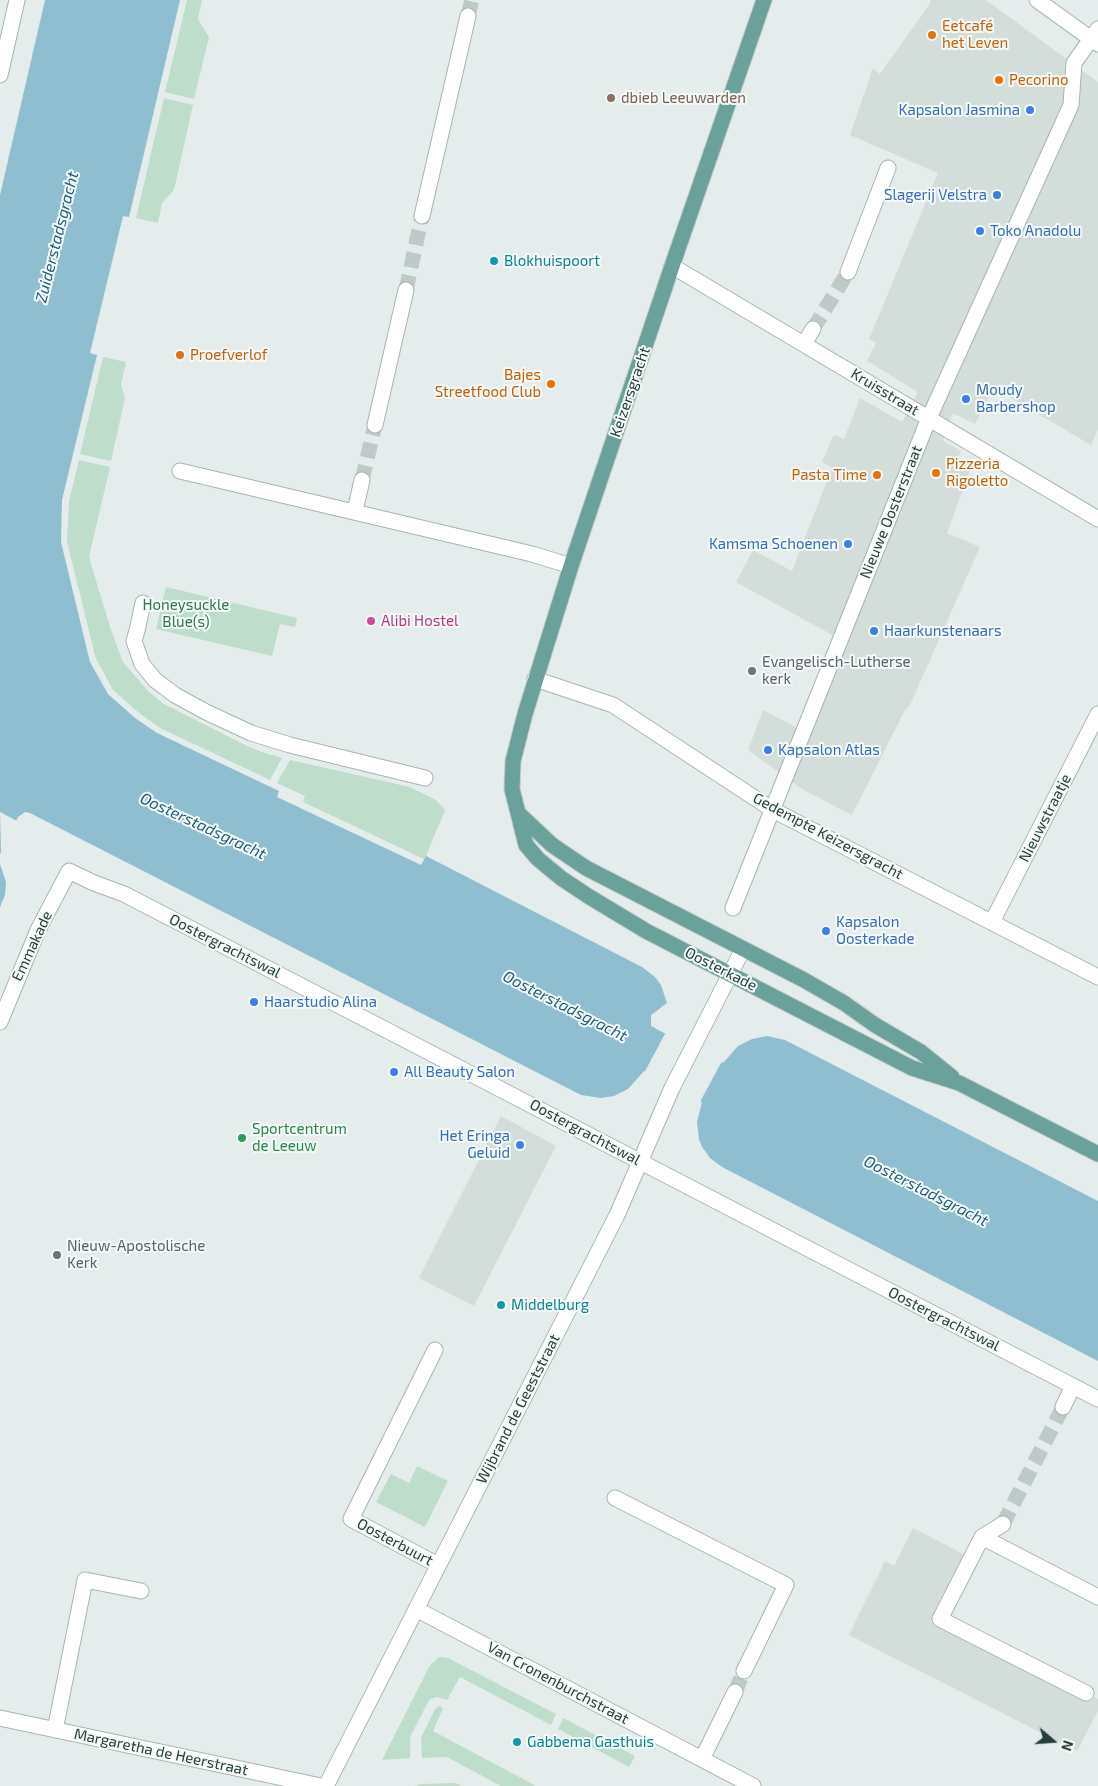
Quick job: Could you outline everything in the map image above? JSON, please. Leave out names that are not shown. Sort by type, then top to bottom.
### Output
[{"type":"main road","name":"Keizersgracht","points":[[512,788],[514,761],[525,714],[571,566],[764,0]]},
{"type":"main road","name":"Oosterkade","points":[[512,788],[526,845],[538,859],[561,878],[588,896],[638,926],[912,1068],[959,1082],[1098,1154]]},
{"type":"main road","name":"Oosterkade","points":[[519,814],[552,845],[586,868],[844,1003],[875,1025],[921,1052],[959,1082]]},
{"type":"street","points":[[0,75],[17,0]]},
{"type":"street","points":[[1037,0],[1096,37]]},
{"type":"street","points":[[422,216],[468,16]]},
{"type":"street","name":"Nieuwe Oosterstraat","points":[[733,908],[929,418],[1071,105],[1074,63],[1096,37]]},
{"type":"street","points":[[848,272],[888,168]]},
{"type":"street","name":"Kruisstraat","points":[[672,266],[1098,519]]},
{"type":"street","points":[[375,425],[406,290]]},
{"type":"street","points":[[804,344],[813,329]]},
{"type":"street","points":[[180,470],[355,510],[532,554],[571,566]]},
{"type":"street","points":[[355,510],[362,480]]},
{"type":"street","points":[[143,603],[134,640],[142,664],[155,680],[176,695],[206,712],[251,733],[290,745],[425,778]]},
{"type":"street","name":"Gedempte Keizersgracht","points":[[535,679],[612,705],[792,821],[1098,977]]},
{"type":"street","name":"Nieuwstraatje","points":[[992,922],[1098,714]]},
{"type":"street","name":"Emmakade","points":[[0,1022],[38,930],[69,871]]},
{"type":"street","name":"Oostergrachtswal","points":[[69,871],[124,894],[1098,1399]]},
{"type":"street","name":"Wijbrand de Geeststraat","points":[[326,1786],[617,1214],[672,1088],[743,949]]},
{"type":"street","name":"Oosterbuurt","points":[[434,1350],[351,1519],[438,1565]]},
{"type":"street","points":[[1063,1406],[1073,1386]]},
{"type":"street","points":[[615,1498],[786,1585],[744,1671]]},
{"type":"street","points":[[1003,1524],[982,1537],[940,1618],[1086,1693]]},
{"type":"street","points":[[982,1537],[1098,1597]]},
{"type":"street","points":[[55,1730],[85,1580],[140,1591]]},
{"type":"street","name":"Van Cronenburchstraat","points":[[416,1609],[753,1786]]},
{"type":"street","points":[[702,1759],[735,1692]]},
{"type":"street","name":"Margaretha de Heerstraat","points":[[0,1718],[321,1786]]},
{"type":"shaded area","points":[[931,0],[986,0],[1098,82],[1098,430],[1091,445],[994,388],[975,424],[953,413],[943,441],[961,451],[958,457],[972,465],[947,533],[980,547],[910,705],[905,710],[852,815],[802,789],[748,750],[763,710],[797,728],[834,636],[736,582],[753,550],[792,571],[832,468],[822,462],[834,435],[844,439],[860,398],[902,422],[918,392],[867,361],[876,343],[869,339],[938,173],[850,135],[873,68],[880,74]]},
{"type":"shaded area","points":[[501,1116],[556,1146],[474,1306],[419,1278]]},
{"type":"shaded area","points":[[913,1528],[971,1558],[940,1619],[1098,1699],[1098,1711],[1077,1751],[849,1635],[885,1561],[894,1566]]},
{"type":"green space","points":[[187,0],[202,0],[198,19],[209,37],[194,99],[165,92]]},
{"type":"green space","points":[[164,98],[193,105],[174,190],[162,203],[158,223],[136,218]]},
{"type":"green space","points":[[103,357],[126,362],[121,384],[125,398],[111,461],[80,454]]},
{"type":"green space","points":[[79,460],[110,467],[89,557],[110,627],[123,662],[149,692],[164,704],[247,746],[282,758],[270,780],[160,728],[139,713],[113,690],[96,659],[67,542],[69,501]]},
{"type":"green space","name":"Honeysuckle Blue(s)","points":[[166,587],[297,618],[295,627],[280,624],[272,656],[156,629]]},
{"type":"green space","points":[[290,760],[410,787],[436,800],[445,810],[424,859],[303,802],[305,796],[277,783]]},
{"type":"green space","points":[[417,1466],[448,1481],[425,1527],[376,1502],[391,1474],[409,1483]]},
{"type":"green space","points":[[439,1657],[448,1658],[556,1714],[551,1725],[460,1677],[447,1700],[437,1697],[430,1699],[428,1702],[410,1737],[410,1758],[382,1760],[428,1669]]},
{"type":"green space","points":[[439,1706],[443,1708],[433,1731],[536,1786],[501,1786],[447,1757],[422,1758],[421,1738],[435,1709]]},
{"type":"green space","points":[[563,1718],[635,1756],[629,1767],[558,1729]]},
{"type":"green space","points":[[456,1783],[462,1786],[415,1786],[421,1784]]},
{"type":"water","points":[[45,0],[180,0],[129,217],[123,216],[90,353],[97,355],[62,500],[61,542],[90,662],[108,694],[135,718],[157,733],[279,791],[277,797],[421,865],[426,856],[642,967],[655,977],[661,985],[667,1003],[651,1015],[651,1026],[720,1063],[724,1062],[738,1046],[752,1039],[767,1036],[785,1040],[1098,1201],[1098,1361],[722,1167],[710,1158],[699,1139],[697,1122],[702,1102],[644,1071],[628,1089],[614,1096],[601,1098],[581,1095],[30,813],[25,812],[18,817],[0,854],[0,195]]},
{"type":"water","points":[[0,864],[6,882],[5,895],[0,907]]},
{"type":"pier","points":[[0,812],[17,821],[11,837],[1,852]]},
{"type":"pier","points":[[666,1032],[722,1061],[700,1102],[644,1073]]},
{"type":"tunnel","points":[[468,16],[472,0]]},
{"type":"tunnel","points":[[406,290],[422,216]]},
{"type":"tunnel","points":[[813,329],[848,272]]},
{"type":"tunnel","points":[[362,480],[375,425]]},
{"type":"tunnel","points":[[1003,1524],[1063,1407]]},
{"type":"tunnel","points":[[735,1692],[744,1671]]},
{"type":"place","name":"Eetcafé het Leven","points":[[932,35]]},
{"type":"place","name":"Pecorino","points":[[999,80]]},
{"type":"place","name":"dbieb Leeuwarden","points":[[611,98]]},
{"type":"place","name":"Kapsalon Jasmina","points":[[1030,110]]},
{"type":"place","name":"Slagerij Velstra","points":[[997,195]]},
{"type":"place","name":"Toko Anadolu","points":[[980,231]]},
{"type":"place","name":"Blokhuispoort","points":[[494,261]]},
{"type":"place","name":"Proefverlof","points":[[180,355]]},
{"type":"place","name":"Bajes Streetfood Club","points":[[551,384]]},
{"type":"place","name":"Moudy Barbershop","points":[[966,399]]},
{"type":"place","name":"Pizzeria Rigoletto","points":[[936,473]]},
{"type":"place","name":"Pasta Time","points":[[877,475]]},
{"type":"place","name":"Kamsma Schoenen","points":[[848,544]]},
{"type":"place","name":"Alibi Hostel","points":[[371,621]]},
{"type":"place","name":"Haarkunstenaars","points":[[874,631]]},
{"type":"place","name":"Evangelisch-Lutherse kerk","points":[[752,671]]},
{"type":"place","name":"Kapsalon Atlas","points":[[768,750]]},
{"type":"place","name":"Kapsalon Oosterkade","points":[[826,931]]},
{"type":"place","name":"Haarstudio Alina","points":[[254,1002]]},
{"type":"place","name":"All Beauty Salon","points":[[394,1072]]},
{"type":"place","name":"Sportcentrum de Leeuw","points":[[242,1138]]},
{"type":"place","name":"Het Eringa Geluid","points":[[520,1145]]},
{"type":"place","name":"Nieuw-Apostolische Kerk","points":[[57,1255]]},
{"type":"place","name":"Middelburg","points":[[501,1305]]},
{"type":"place","name":"Gabbema Gasthuis","points":[[517,1742]]},
{"type":"water label","name":"Zuiderstadsgracht","points":[[57,237]]},
{"type":"water label","name":"Oosterstadsgracht","points":[[203,826]]},
{"type":"water label","name":"Oosterstadsgracht","points":[[565,1006]]},
{"type":"water label","name":"Oosterstadsgracht","points":[[926,1191]]}]
